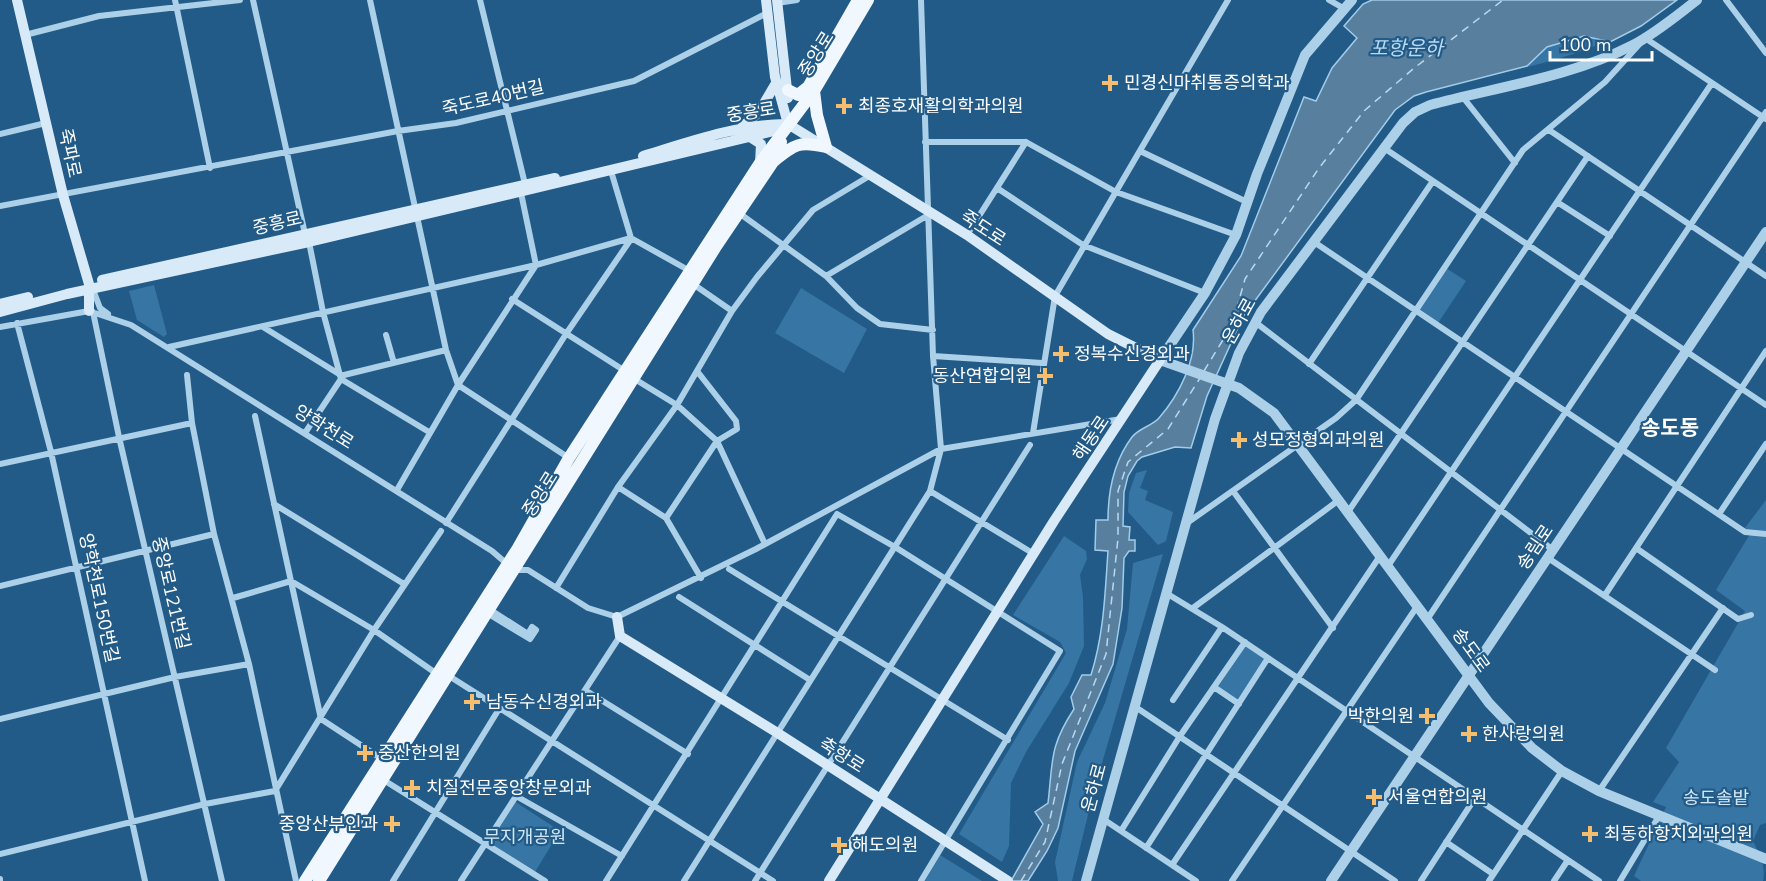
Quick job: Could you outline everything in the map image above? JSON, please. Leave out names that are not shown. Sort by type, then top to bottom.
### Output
[{"type":"main road","name":"죽파로","points":[[17,0],[63,195],[90,287],[91,311]]},
{"type":"main road","points":[[766,0],[776,83],[788,124]]},
{"type":"main road","name":"중앙로","points":[[811,89],[858,0]]},
{"type":"main road","name":"중앙로","points":[[510,568],[690,271],[868,0]]},
{"type":"main road","points":[[777,2],[788,90],[788,124]]},
{"type":"main road","points":[[736,130],[759,112],[776,83]]},
{"type":"main road","points":[[773,162],[795,144],[809,143],[826,147],[811,89],[798,95],[788,90]]},
{"type":"main road","name":"중흥로","points":[[0,304],[90,287],[523,188],[762,124],[788,124]]},
{"type":"main road","name":"중앙로","points":[[304,881],[379,777],[384,760],[486,610],[569,458],[693,284],[773,162],[788,124]]},
{"type":"main road","name":"중흥로","points":[[523,188],[611,171],[774,131],[788,124]]},
{"type":"main road","name":"죽도로","points":[[788,124],[967,235],[1108,334],[1160,360]]},
{"type":"main road","points":[[750,137],[761,144],[760,163]]},
{"type":"main road","name":"중흥로","points":[[0,312],[90,287]]},
{"type":"main road","name":"해동로","points":[[829,881],[1034,554],[1160,360]]},
{"type":"main road","points":[[620,636],[622,616]]},
{"type":"main road","name":"축항로","points":[[620,636],[776,732],[1008,881]]},
{"type":"main road","name":"중앙로","points":[[320,881],[379,777],[443,675]]},
{"type":"street","points":[[25,35],[99,16],[176,3],[240,0]]},
{"type":"street","points":[[253,0],[286,154],[340,376]]},
{"type":"street","points":[[370,0],[446,350],[458,385],[569,458]]},
{"type":"street","points":[[397,490],[458,385],[536,265],[523,188],[480,0]]},
{"type":"street","points":[[777,2],[797,0]]},
{"type":"street","points":[[684,881],[930,491],[936,477],[941,449],[933,356],[921,0]]},
{"type":"street","points":[[1033,433],[1042,363],[1055,296],[1228,0]]},
{"type":"street","points":[[1329,0],[1343,8]]},
{"type":"street","name":"해동로","points":[[1160,360],[1204,293],[1236,235],[1305,55],[1352,0]]},
{"type":"street","name":"운하로","points":[[1086,881],[1133,706],[1227,383],[1255,322],[1384,148],[1415,112],[1462,96],[1581,66],[1645,38],[1697,0]]},
{"type":"street","points":[[1726,0],[1766,53]]},
{"type":"street","points":[[176,3],[210,168]]},
{"type":"street","name":"죽도로40번길","points":[[0,206],[286,154],[398,131],[456,123],[634,81],[768,13]]},
{"type":"street","points":[[1184,526],[1336,418],[1356,400],[1523,150],[1605,82],[1645,38],[1765,116],[1428,618]]},
{"type":"street","points":[[1388,566],[1712,83]]},
{"type":"street","points":[[1462,96],[1515,162]]},
{"type":"street","points":[[0,134],[47,122]]},
{"type":"street","points":[[1549,130],[1766,276]]},
{"type":"street","points":[[925,142],[1026,142],[1116,192],[1236,235]]},
{"type":"street","points":[[967,235],[1026,142]]},
{"type":"street","points":[[1384,148],[1766,405]]},
{"type":"street","points":[[1140,151],[1247,202]]},
{"type":"street","points":[[1348,512],[1588,156]]},
{"type":"street","points":[[611,171],[632,238],[690,271]]},
{"type":"street","points":[[556,588],[618,487],[677,405],[732,311],[782,244],[813,210],[871,175]]},
{"type":"street","points":[[1309,364],[1432,182]]},
{"type":"street","points":[[997,188],[1083,245],[1204,293]]},
{"type":"street","points":[[1557,201],[1610,236]]},
{"type":"street","points":[[739,213],[826,276],[857,308],[880,324],[933,330]]},
{"type":"street","points":[[826,276],[930,214]]},
{"type":"street","name":"송림로","points":[[1331,881],[1766,232]]},
{"type":"street","points":[[169,347],[536,265],[632,238]]},
{"type":"street","points":[[446,523],[566,334],[632,238]]},
{"type":"street","points":[[1314,242],[1745,532],[1766,534]]},
{"type":"street","points":[[693,284],[732,311]]},
{"type":"street","points":[[90,287],[100,308],[110,316]]},
{"type":"street","points":[[512,299],[677,405],[717,441],[765,544]]},
{"type":"street","name":"양학천로","points":[[0,327],[91,311],[110,316],[169,347],[397,490],[492,551],[510,568],[528,570],[588,608],[622,616]]},
{"type":"street","name":"중앙로121번길","points":[[91,311],[118,437],[222,881]]},
{"type":"street","points":[[1255,322],[1500,510],[1550,554],[1605,595],[1715,670]]},
{"type":"street","name":"양학천로150번길","points":[[17,323],[78,568],[146,881]]},
{"type":"street","points":[[263,327],[429,432]]},
{"type":"street","points":[[386,335],[394,363]]},
{"type":"street","points":[[305,433],[340,376],[446,350]]},
{"type":"street","points":[[1605,595],[1766,351]]},
{"type":"street","points":[[933,356],[1042,363]]},
{"type":"street","name":"송도로","points":[[1160,360],[1227,383],[1249,393],[1266,406],[1298,443],[1510,727],[1562,771],[1599,791],[1766,859]]},
{"type":"street","points":[[666,518],[717,441],[736,429],[736,421],[697,371]]},
{"type":"street","points":[[187,375],[192,423],[214,534],[249,664],[296,881]]},
{"type":"street","points":[[255,416],[321,719],[384,760]]},
{"type":"street","points":[[622,616],[701,578],[941,449],[1124,418]]},
{"type":"street","points":[[0,464],[192,423]]},
{"type":"street","points":[[1719,514],[1766,444]]},
{"type":"street","points":[[755,881],[1030,445]]},
{"type":"street","points":[[618,487],[666,518],[701,578]]},
{"type":"street","points":[[930,491],[1034,554]]},
{"type":"street","points":[[1233,491],[1333,627]]},
{"type":"street","points":[[1193,608],[1339,499]]},
{"type":"street","points":[[274,504],[404,584]]},
{"type":"street","points":[[606,881],[837,514],[895,547],[945,581],[1060,651],[1032,701],[921,881]]},
{"type":"street","points":[[0,854],[205,804],[275,791],[374,630],[441,531]]},
{"type":"street","points":[[0,586],[214,534]]},
{"type":"street","points":[[1636,548],[1738,620],[1751,615]]},
{"type":"street","points":[[1173,865],[1380,555]]},
{"type":"street","points":[[729,569],[1008,740]]},
{"type":"street","points":[[233,598],[291,581],[374,630],[773,881]]},
{"type":"street","points":[[1166,592],[1245,642],[1599,881]]},
{"type":"street","points":[[679,597],[810,680]]},
{"type":"street","points":[[1232,881],[1418,605]]},
{"type":"street","points":[[1599,791],[1690,653],[1723,608]]},
{"type":"street","points":[[486,610],[528,634],[532,627],[536,630],[530,639],[486,610]]},
{"type":"street","points":[[1173,700],[1222,627]]},
{"type":"street","points":[[461,881],[620,636]]},
{"type":"street","points":[[1121,831],[1180,736],[1245,642]]},
{"type":"street","points":[[1146,848],[1268,658]]},
{"type":"street","points":[[0,719],[175,677],[249,664]]},
{"type":"street","points":[[1214,687],[1239,704]]},
{"type":"street","points":[[585,690],[688,754]]},
{"type":"street","points":[[1133,706],[1207,753],[1395,881]]},
{"type":"street","points":[[393,881],[499,709]]},
{"type":"street","points":[[1489,881],[1562,771]]},
{"type":"street","points":[[379,777],[545,881]]},
{"type":"street","points":[[516,796],[622,856]]},
{"type":"street","points":[[1421,881],[1475,798]]},
{"type":"street","points":[[1620,881],[1659,816]]},
{"type":"street","points":[[1103,819],[1196,881]]},
{"type":"street","points":[[1446,842],[1493,874]]},
{"type":"street","points":[[1554,881],[1568,860]]},
{"type":"street","points":[[530,881],[534,874]]},
{"type":"green space","points":[[1677,0],[1637,27],[1594,47],[1501,73],[1523,50]]},
{"type":"green space","points":[[1446,268],[1466,281],[1438,323],[1418,309]]},
{"type":"green space","points":[[154,285],[167,334],[164,337],[137,320],[129,291]]},
{"type":"green space","points":[[801,288],[867,329],[844,373],[775,333]]},
{"type":"green space","points":[[1147,470],[1140,488],[1148,491],[1145,500],[1173,512],[1166,541],[1158,545],[1128,512],[1129,493],[1136,473]]},
{"type":"green space","name":"송도솔밭","points":[[1766,500],[1766,823],[1760,825],[1753,841],[1763,865],[1763,881],[1641,881],[1634,876],[1666,807],[1653,802],[1679,762],[1666,748],[1745,611],[1716,590],[1750,534],[1744,529]]},
{"type":"green space","points":[[1064,536],[1086,551],[1087,559],[1080,575],[1084,646],[1069,683],[1026,752],[1011,783],[1009,846],[1002,862],[959,834],[1066,653],[1060,642],[1013,615]]},
{"type":"green space","points":[[1163,554],[1093,794],[1072,881],[1058,881],[1055,862],[1077,762],[1105,703],[1127,629],[1133,563]]},
{"type":"green space","points":[[1245,646],[1265,659],[1238,701],[1218,687]]},
{"type":"green space","name":"무지개공원","points":[[511,799],[560,831],[535,872],[487,841]]},
{"type":"green space","points":[[940,855],[982,881],[925,881]]},
{"type":"water","name":"포항운하","points":[[1372,0],[1677,0],[1641,26],[1610,42],[1584,36],[1547,47],[1527,66],[1414,96],[1395,110],[1243,317],[1207,396],[1191,448],[1175,447],[1142,457],[1128,476],[1124,492],[1123,526],[1130,527],[1129,540],[1135,540],[1135,551],[1129,551],[1124,558],[1122,608],[1113,664],[1075,751],[1058,828],[1028,881],[1011,881],[1043,824],[1035,812],[1048,803],[1056,744],[1074,709],[1071,697],[1082,675],[1091,675],[1095,660],[1103,613],[1108,551],[1095,550],[1096,520],[1108,520],[1109,498],[1116,466],[1132,437],[1159,418],[1180,388],[1192,353],[1193,330],[1241,256],[1304,97],[1316,101],[1332,68],[1357,38],[1344,26],[1363,4]]},
{"type":"ferry route","points":[[1204,371],[1232,325],[1245,279],[1319,168],[1364,111],[1413,69],[1503,0]]},
{"type":"ferry route","points":[[1021,881],[1045,842],[1062,764],[1106,654],[1118,538],[1118,491],[1128,462],[1168,429],[1200,378]]},
{"type":"place","name":"민경신마취통증의학과","points":[[1110,83]]},
{"type":"place","name":"최종호재활의학과의원","points":[[844,106]]},
{"type":"place","name":"정복수신경외과","points":[[1061,354]]},
{"type":"place","name":"동산연합의원","points":[[1045,376]]},
{"type":"place","name":"성모정형외과의원","points":[[1239,440]]},
{"type":"place","name":"남동수신경외과","points":[[472,702]]},
{"type":"place","name":"박한의원","points":[[1427,716]]},
{"type":"place","name":"한사랑의원","points":[[1469,734]]},
{"type":"place","name":"중산한의원","points":[[365,753]]},
{"type":"place","name":"치질전문중앙창문외과","points":[[412,788]]},
{"type":"place","name":"서울연합의원","points":[[1374,797]]},
{"type":"place","name":"중앙산부인과","points":[[392,824]]},
{"type":"place","name":"최동하항치외과의원","points":[[1590,834]]},
{"type":"place","name":"해도의원","points":[[839,845]]},
{"type":"district","name":"송도동","points":[[1670,428]]}]
